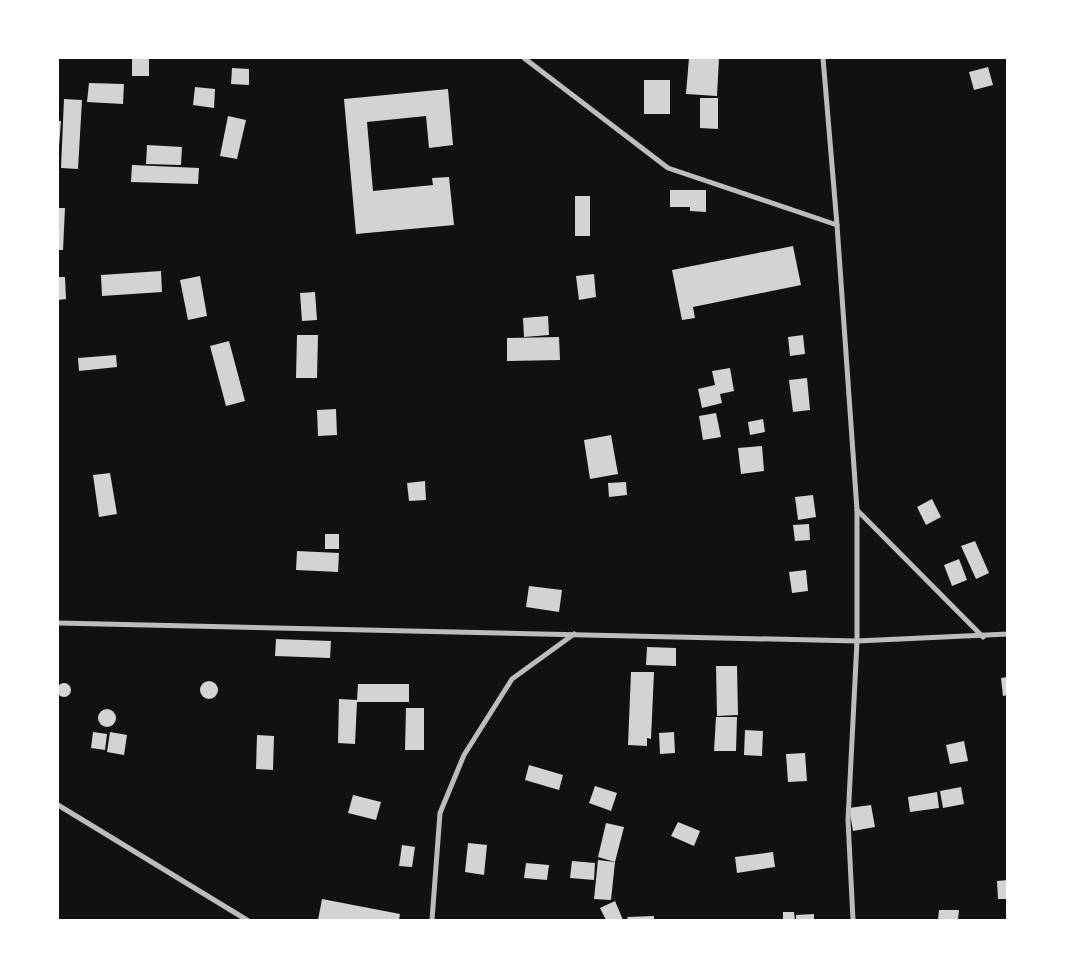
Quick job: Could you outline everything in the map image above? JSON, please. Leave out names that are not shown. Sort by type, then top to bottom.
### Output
[{"type":"street","points":[[524,58],[531,61],[668,168],[837,225]]},
{"type":"street","points":[[531,61],[539,58]]},
{"type":"street","points":[[823,58],[857,510],[857,641],[848,820],[852,920]]},
{"type":"street","points":[[857,510],[983,637]]},
{"type":"street","points":[[58,623],[857,641],[983,637],[1008,634]]},
{"type":"street","points":[[432,920],[440,813],[464,755],[512,679],[574,634]]},
{"type":"street","points":[[58,805],[247,920]]},
{"type":"building","points":[[132,58],[149,58],[149,76],[132,76]]},
{"type":"building","points":[[689,58],[719,58],[717,96],[686,94]]},
{"type":"building","points":[[988,67],[993,85],[974,90],[969,72]]},
{"type":"building","points":[[232,68],[249,69],[249,85],[231,84]]},
{"type":"building","points":[[644,80],[670,80],[670,114],[644,114]]},
{"type":"building","points":[[89,83],[124,84],[123,104],[87,102]]},
{"type":"building","points":[[195,87],[215,89],[214,108],[193,105]]},
{"type":"building","points":[[448,89],[453,145],[429,148],[426,116],[367,122],[373,191],[433,185],[432,178],[449,177],[454,225],[356,234],[344,99]]},
{"type":"building","points":[[700,98],[718,98],[718,129],[700,128]]},
{"type":"building","points":[[64,99],[82,100],[78,169],[61,168]]},
{"type":"building","points":[[228,116],[246,120],[237,159],[220,156]]},
{"type":"building","points":[[58,121],[61,121],[59,147],[58,147]]},
{"type":"building","points":[[147,145],[182,147],[181,165],[146,164]]},
{"type":"building","points":[[132,165],[199,168],[198,184],[131,182]]},
{"type":"building","points":[[670,190],[706,190],[706,212],[690,211],[690,207],[670,207]]},
{"type":"building","points":[[575,196],[590,196],[590,236],[575,236]]},
{"type":"building","points":[[58,208],[65,208],[63,250],[58,250]]},
{"type":"building","points":[[793,246],[801,285],[693,307],[695,318],[682,320],[672,270]]},
{"type":"building","points":[[161,271],[162,292],[102,296],[101,275]]},
{"type":"building","points":[[594,274],[596,297],[579,300],[576,276]]},
{"type":"building","points":[[200,276],[207,316],[188,320],[180,280]]},
{"type":"building","points":[[58,277],[65,277],[66,299],[58,300]]},
{"type":"building","points":[[315,292],[317,320],[302,321],[300,293]]},
{"type":"building","points":[[548,316],[549,335],[524,337],[523,318]]},
{"type":"building","points":[[297,335],[318,335],[317,378],[296,378]]},
{"type":"building","points":[[803,335],[805,354],[790,356],[788,337]]},
{"type":"building","points":[[559,337],[560,360],[507,361],[507,338]]},
{"type":"building","points":[[229,341],[245,401],[226,406],[210,346]]},
{"type":"building","points":[[116,355],[117,367],[79,371],[78,358]]},
{"type":"building","points":[[730,368],[734,391],[720,394],[722,403],[702,408],[698,389],[715,385],[712,371]]},
{"type":"building","points":[[807,378],[810,410],[793,412],[789,380]]},
{"type":"building","points":[[336,409],[337,435],[318,436],[317,410]]},
{"type":"building","points":[[716,413],[721,437],[703,440],[699,416]]},
{"type":"building","points":[[763,419],[765,432],[750,435],[748,422]]},
{"type":"building","points":[[611,435],[618,474],[590,479],[584,440]]},
{"type":"building","points":[[762,446],[764,471],[741,474],[738,448]]},
{"type":"building","points":[[110,473],[117,514],[99,517],[93,475]]},
{"type":"building","points":[[425,481],[426,500],[409,501],[407,483]]},
{"type":"building","points":[[626,482],[627,495],[609,497],[608,483]]},
{"type":"building","points":[[813,495],[816,517],[798,520],[795,497]]},
{"type":"building","points":[[932,499],[941,517],[926,525],[917,507]]},
{"type":"building","points":[[809,524],[810,540],[795,541],[793,525]]},
{"type":"building","points":[[325,534],[339,534],[339,549],[325,549]]},
{"type":"building","points":[[975,541],[989,573],[976,579],[961,546]]},
{"type":"building","points":[[297,551],[339,553],[338,572],[296,570]]},
{"type":"building","points":[[959,559],[967,580],[952,586],[944,565]]},
{"type":"building","points":[[806,570],[808,591],[792,593],[789,572]]},
{"type":"building","points":[[529,586],[562,590],[559,612],[526,607]]},
{"type":"building","points":[[276,639],[331,641],[330,658],[275,656]]},
{"type":"building","points":[[647,647],[676,648],[676,666],[646,665]]},
{"type":"building","points":[[716,666],[737,666],[738,715],[717,716]]},
{"type":"building","points":[[631,672],[654,672],[651,739],[647,738],[647,746],[628,745]]},
{"type":"building","points":[[1008,677],[1008,695],[1003,696],[1001,678]]},
{"type":"building","points":[[209,681],[215,684],[218,690],[215,696],[209,699],[203,696],[200,690],[203,684]]},
{"type":"building","points":[[64,683],[69,685],[71,690],[69,695],[64,697],[59,695],[57,690],[59,685]]},
{"type":"building","points":[[358,684],[409,684],[409,702],[357,702],[355,744],[338,743],[339,699],[357,700]]},
{"type":"building","points":[[406,708],[424,708],[424,750],[405,750]]},
{"type":"building","points":[[103,709],[111,709],[116,714],[114,725],[103,727],[98,722],[98,714]]},
{"type":"building","points":[[716,717],[737,717],[736,751],[714,751]]},
{"type":"building","points":[[745,730],[763,731],[762,756],[744,755]]},
{"type":"building","points":[[93,732],[107,734],[105,750],[91,748]]},
{"type":"building","points":[[110,732],[127,735],[124,755],[107,752]]},
{"type":"building","points":[[674,732],[675,753],[660,754],[659,733]]},
{"type":"building","points":[[257,735],[274,736],[273,770],[256,769]]},
{"type":"building","points":[[964,741],[968,761],[950,764],[946,745]]},
{"type":"building","points":[[805,753],[807,781],[788,782],[786,754]]},
{"type":"building","points":[[529,765],[563,775],[559,790],[525,780]]},
{"type":"building","points":[[595,786],[617,793],[611,811],[589,803]]},
{"type":"building","points":[[961,787],[964,804],[943,808],[940,791]]},
{"type":"building","points":[[937,792],[939,808],[910,812],[908,797]]},
{"type":"building","points":[[353,795],[381,802],[376,820],[348,813]]},
{"type":"building","points":[[871,805],[875,827],[853,831],[849,808]]},
{"type":"building","points":[[678,822],[700,831],[694,846],[671,836]]},
{"type":"building","points":[[606,823],[624,827],[615,862],[598,857]]},
{"type":"building","points":[[468,843],[487,845],[484,875],[465,872]]},
{"type":"building","points":[[402,845],[415,847],[412,867],[399,866]]},
{"type":"building","points":[[773,852],[775,867],[737,873],[735,857]]},
{"type":"building","points":[[598,860],[615,862],[611,900],[594,899]]},
{"type":"building","points":[[572,861],[595,863],[594,880],[570,878]]},
{"type":"building","points":[[526,863],[549,865],[547,880],[524,878]]},
{"type":"building","points":[[1008,880],[1008,899],[998,899],[997,881]]},
{"type":"building","points":[[322,899],[400,914],[399,920],[318,920]]},
{"type":"building","points":[[615,901],[623,920],[606,920],[600,908]]},
{"type":"building","points":[[939,910],[959,910],[958,920],[938,920]]},
{"type":"building","points":[[783,912],[794,912],[795,920],[783,920]]},
{"type":"building","points":[[814,914],[814,920],[796,920],[796,915]]},
{"type":"building","points":[[654,916],[654,920],[628,920],[627,917]]}]
